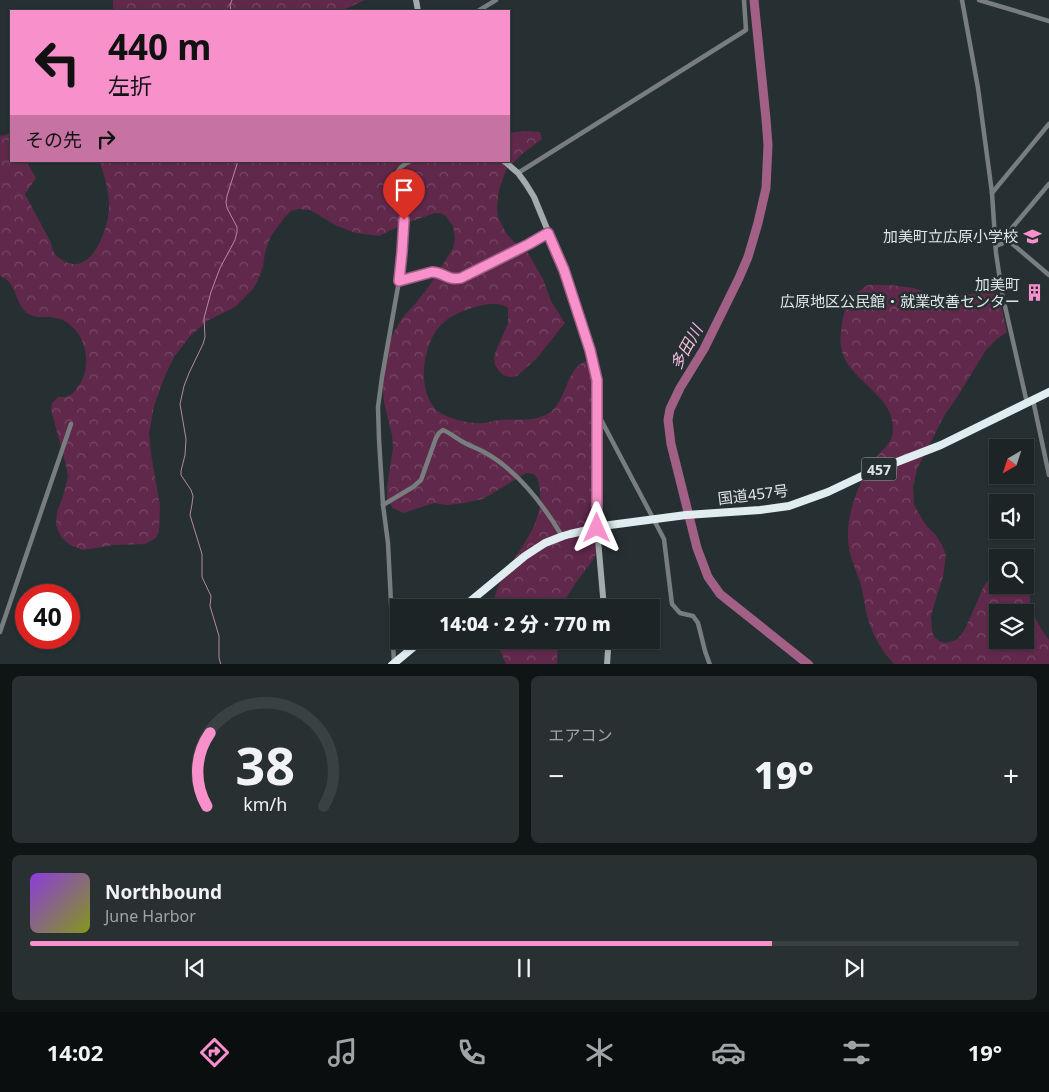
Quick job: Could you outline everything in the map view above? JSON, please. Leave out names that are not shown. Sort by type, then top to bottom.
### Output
[{"type":"highway","name":"国道457号","points":[[473,599],[525,556],[545,543],[563,536],[597,528],[654,519],[789,506],[828,492],[866,474],[941,445],[1049,392]]},
{"type":"highway","points":[[393,664],[411,649]]},
{"type":"street","points":[[480,10],[496,0]]},
{"type":"street","points":[[518,173],[746,30],[744,0]]},
{"type":"street","points":[[962,0],[978,88],[992,193],[1002,293],[1049,476]]},
{"type":"street","points":[[979,0],[1049,21]]},
{"type":"street","points":[[992,193],[1049,124]]},
{"type":"street","points":[[393,664],[388,543],[383,505],[379,439],[379,395],[399,281],[402,252],[404,203],[398,170],[408,162]]},
{"type":"street","points":[[505,162],[518,173],[534,197],[564,270],[590,350],[597,380],[597,528],[603,599]]},
{"type":"street","points":[[1009,241],[1012,228],[1049,184]]},
{"type":"street","points":[[399,281],[432,272],[454,279],[461,278],[548,233]]},
{"type":"street","points":[[996,246],[1009,241]]},
{"type":"street","points":[[1009,241],[1049,275]]},
{"type":"street","points":[[597,411],[664,539],[672,604],[680,613],[693,616],[698,623],[710,664]]},
{"type":"street","points":[[0,632],[71,424]]},
{"type":"street","points":[[383,505],[421,480],[436,438],[443,430],[485,452],[513,474],[525,485],[563,536]]},
{"type":"street","points":[[607,664],[608,649]]},
{"type":"green space","points":[[113,0],[365,0],[344,10],[113,10]]},
{"type":"green space","points":[[540,132],[542,139],[522,154],[506,170],[499,190],[498,217],[506,233],[528,253],[543,279],[551,301],[565,323],[536,359],[517,376],[510,377],[503,375],[499,371],[495,365],[494,356],[508,323],[508,308],[500,304],[492,304],[462,312],[446,321],[435,332],[426,356],[424,382],[432,405],[440,413],[448,417],[473,423],[528,419],[542,416],[554,409],[577,367],[583,362],[591,360],[598,379],[602,430],[598,467],[602,540],[593,560],[566,599],[495,599],[503,578],[535,523],[540,508],[539,484],[534,474],[526,473],[483,499],[464,503],[447,505],[434,503],[403,513],[393,508],[387,500],[393,448],[382,381],[387,346],[403,317],[430,285],[453,248],[455,238],[453,226],[446,216],[440,213],[404,224],[379,236],[356,233],[337,226],[310,210],[299,209],[291,211],[271,236],[265,252],[263,267],[253,289],[235,307],[207,321],[190,336],[174,357],[164,378],[154,406],[149,433],[160,506],[159,531],[156,538],[145,544],[114,545],[83,550],[70,545],[61,537],[56,525],[57,512],[68,477],[51,410],[52,403],[58,397],[71,395],[82,381],[85,373],[86,355],[81,338],[69,324],[56,318],[35,316],[27,313],[20,304],[9,282],[0,276],[0,135],[10,133],[10,162],[27,162],[36,178],[25,194],[56,256],[74,264],[83,262],[91,256],[106,226],[109,207],[108,195],[99,162],[510,162],[510,133]]},
{"type":"green space","points":[[868,285],[913,288],[941,297],[998,291],[1007,332],[986,350],[945,414],[917,469],[913,487],[914,505],[925,524],[935,534],[946,555],[943,577],[931,616],[934,637],[946,643],[956,640],[962,634],[984,586],[989,579],[989,594],[1030,594],[1030,604],[989,604],[989,649],[1034,649],[1034,615],[1049,640],[1049,664],[894,664],[876,639],[866,613],[861,585],[851,556],[848,544],[848,530],[852,506],[861,483],[871,464],[890,441],[893,435],[893,428],[891,416],[886,405],[851,369],[841,347],[843,317],[849,301]]},
{"type":"green space","points":[[500,649],[558,649],[557,664],[506,664]]},
{"type":"waterway","points":[[231,10],[232,0]]},
{"type":"waterway","name":"多田川","points":[[754,0],[768,145],[766,188],[748,257],[704,349],[680,388],[670,409],[668,420],[671,444],[697,548],[708,577],[720,594],[808,664]]},
{"type":"waterway","points":[[221,664],[219,636],[210,606],[211,596],[202,577],[202,554],[190,515],[193,496],[181,475],[186,439],[180,404],[184,386],[205,337],[204,318],[211,292],[237,232],[237,227],[227,208],[226,202],[238,162]]},
{"type":"place","name":"加美町立広原小学校","points":[[1032,236]]},
{"type":"place","name":"加美町 広原地区公民館・就業改善センター","points":[[1034,293]]},
{"type":"route","points":[[404,220],[399,281],[432,272],[454,279],[461,278],[474,273],[548,233],[564,270],[590,350],[597,380],[597,528]]}]
